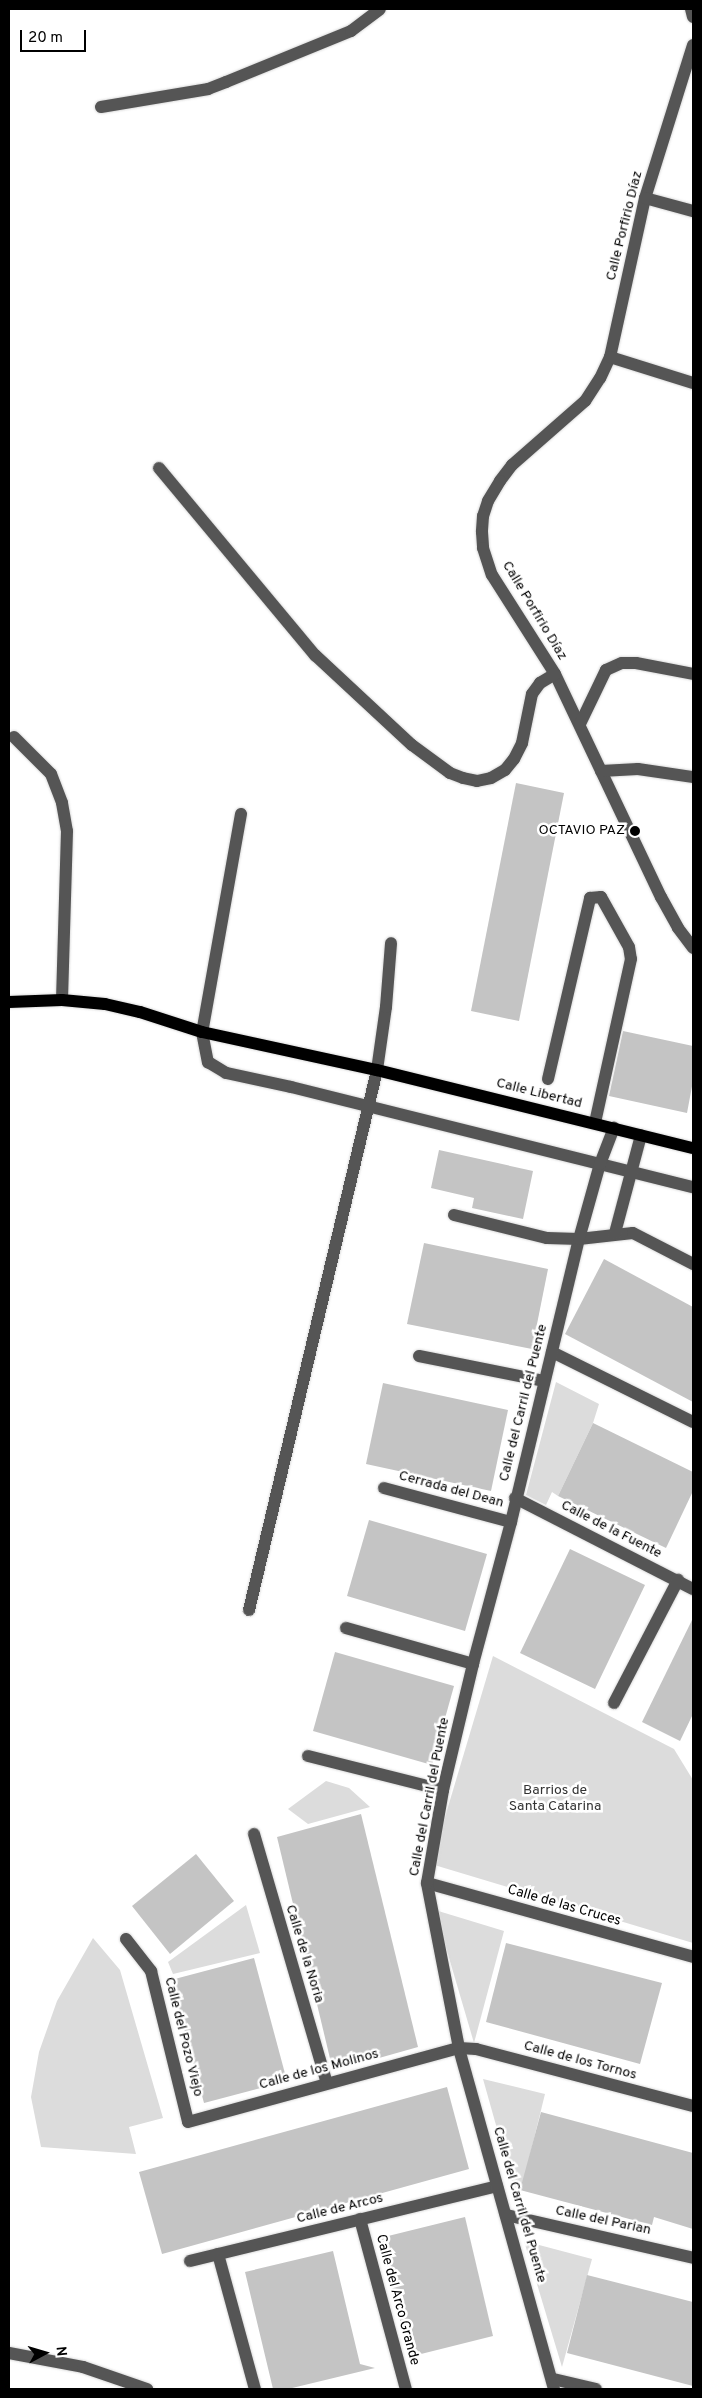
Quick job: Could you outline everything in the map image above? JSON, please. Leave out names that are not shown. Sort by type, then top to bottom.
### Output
[{"type":"main road","name":"Calle Libertad","points":[[9,1002],[62,1000],[105,1004],[140,1012],[202,1032],[377,1070],[693,1148]]},
{"type":"street","points":[[101,107],[208,88],[226,82],[351,32],[380,9]]},
{"type":"street","points":[[691,9],[693,17]]},
{"type":"street","name":"Calle Porfirio Díaz","points":[[693,46],[645,198],[610,357],[600,378],[585,401],[512,465],[488,502],[483,516],[483,548],[492,575],[555,674],[678,928],[693,948]]},
{"type":"street","points":[[645,198],[693,211]]},
{"type":"street","points":[[610,357],[693,383]]},
{"type":"street","points":[[159,468],[314,655],[412,744],[450,773],[477,781],[491,778],[505,770],[514,759],[522,743],[532,694],[540,683],[555,674]]},
{"type":"street","points":[[580,724],[606,670],[622,663],[636,663],[693,674]]},
{"type":"street","points":[[14,737],[51,774],[62,803],[66,831],[62,1000]]},
{"type":"street","points":[[601,771],[638,769],[693,777]]},
{"type":"street","points":[[241,814],[202,1032],[208,1062],[226,1073],[693,1187]]},
{"type":"street","points":[[548,1079],[590,898],[601,897],[629,947],[631,959],[595,1123]]},
{"type":"street","points":[[249,1610],[377,1070],[386,1007],[391,943]]},
{"type":"street","name":"Calle del Carril del Puente","points":[[554,2384],[459,2048],[427,1883],[443,1790],[473,1664],[511,1522],[515,1498],[579,1239],[600,1164],[614,1128]]},
{"type":"street","points":[[615,1233],[641,1135]]},
{"type":"street","points":[[454,1215],[547,1238],[579,1239],[615,1233],[633,1233],[693,1264]]},
{"type":"street","points":[[552,1352],[693,1422]]},
{"type":"street","points":[[419,1356],[544,1382]]},
{"type":"street","name":"Cerrada del Dean","points":[[384,1488],[511,1522]]},
{"type":"street","name":"Calle de la Fuente","points":[[515,1498],[693,1589]]},
{"type":"street","points":[[614,1703],[678,1580]]},
{"type":"street","points":[[346,1628],[473,1664]]},
{"type":"street","points":[[308,1756],[443,1790]]},
{"type":"street","name":"Calle de la Noria","points":[[254,1834],[327,2083]]},
{"type":"street","name":"Calle de las Cruces","points":[[427,1883],[693,1958]]},
{"type":"street","name":"Calle del Pozo Viejo","points":[[126,1939],[151,1971],[188,2122]]},
{"type":"street","name":"Calle de los Molinos","points":[[188,2122],[459,2048]]},
{"type":"street","name":"Calle de los Tornos","points":[[459,2048],[476,2049],[693,2106]]},
{"type":"street","name":"Calle de Arcos","points":[[190,2261],[497,2186]]},
{"type":"street","name":"Calle del Parian","points":[[506,2215],[693,2258]]},
{"type":"street","name":"Calle del Arco Grande","points":[[360,2219],[406,2389]]},
{"type":"street","points":[[218,2254],[255,2389]]},
{"type":"street","points":[[9,2353],[83,2367],[147,2389]]},
{"type":"street","points":[[554,2384],[596,2389]]},
{"type":"green space","points":[[556,1382],[599,1404],[593,1423],[558,1496],[552,1492],[546,1505],[526,1495]]},
{"type":"green space","name":"Barrios de Santa Catarina","points":[[493,1656],[674,1749],[693,1780],[693,1943],[431,1864]]},
{"type":"green space","points":[[326,1781],[349,1788],[370,1807],[308,1824],[288,1809]]},
{"type":"green space","points":[[246,1905],[260,1953],[173,1974],[168,1962]]},
{"type":"green space","points":[[435,1910],[504,1931],[474,2043]]},
{"type":"green space","points":[[93,1938],[120,1970],[163,2118],[129,2127],[136,2154],[41,2147],[31,2097],[39,2052],[57,2001]]},
{"type":"green space","points":[[483,2079],[545,2094],[518,2203]]},
{"type":"green space","points":[[524,2241],[592,2259],[562,2367]]},
{"type":"building","points":[[516,783],[564,793],[519,1021],[471,1011]]},
{"type":"building","points":[[623,1031],[693,1046],[693,1081],[687,1113],[609,1096]]},
{"type":"building","points":[[439,1150],[533,1171],[523,1219],[472,1208],[474,1198],[431,1188]]},
{"type":"building","points":[[424,1243],[548,1269],[532,1349],[407,1324]]},
{"type":"building","points":[[604,1259],[693,1307],[693,1402],[565,1334]]},
{"type":"building","points":[[383,1383],[508,1410],[491,1491],[366,1464]]},
{"type":"building","points":[[593,1423],[693,1472],[693,1491],[666,1548],[558,1496]]},
{"type":"building","points":[[369,1520],[487,1554],[465,1631],[347,1596]]},
{"type":"building","points":[[570,1549],[645,1585],[595,1689],[520,1653]]},
{"type":"building","points":[[693,1618],[693,1714],[680,1741],[642,1722]]},
{"type":"building","points":[[335,1652],[454,1686],[432,1765],[313,1731]]},
{"type":"building","points":[[361,1814],[418,2047],[333,2071],[277,1837]]},
{"type":"building","points":[[196,1854],[234,1901],[170,1954],[132,1906]]},
{"type":"building","points":[[506,1943],[662,1983],[640,2064],[486,2022]]},
{"type":"building","points":[[254,1958],[287,2081],[204,2103],[171,1980]]},
{"type":"building","points":[[447,2087],[469,2169],[162,2254],[139,2172]]},
{"type":"building","points":[[541,2112],[693,2153],[693,2229],[654,2217],[652,2225],[520,2190]]},
{"type":"building","points":[[465,2217],[493,2336],[409,2357],[380,2238]]},
{"type":"building","points":[[333,2251],[360,2364],[375,2368],[288,2389],[273,2389],[245,2272]]},
{"type":"building","points":[[587,2275],[693,2302],[693,2386],[567,2353]]},
{"type":"place","name":"OCTAVIO PAZ","points":[[635,831]]}]
